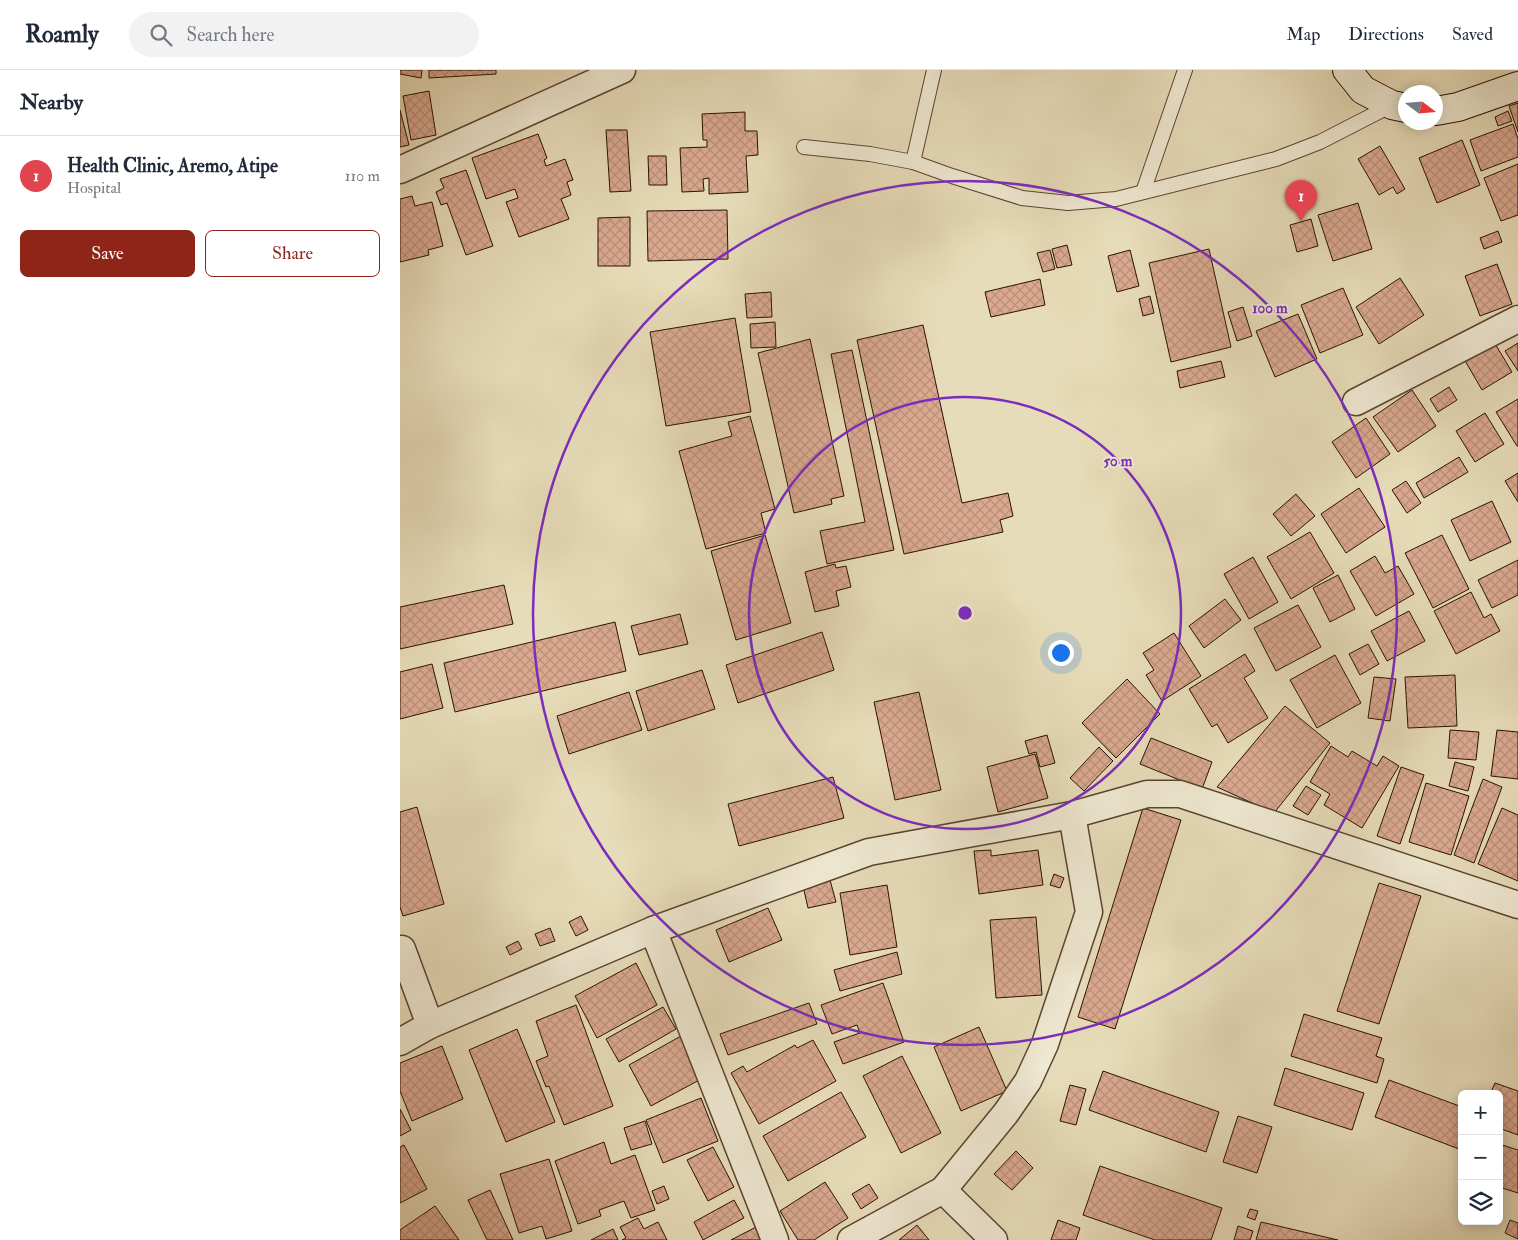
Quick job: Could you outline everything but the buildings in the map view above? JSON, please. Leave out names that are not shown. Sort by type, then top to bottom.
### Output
[{"type":"street","points":[[400,170],[622,70]]},
{"type":"street","points":[[1347,70],[1363,90],[1398,107]]},
{"type":"street","points":[[1443,110],[1458,108],[1518,86]]},
{"type":"street","points":[[1356,402],[1518,319]]},
{"type":"street","points":[[400,1042],[430,1025],[653,930],[868,852],[1072,815],[1147,794],[1180,794],[1518,905]]},
{"type":"street","points":[[851,1240],[943,1190],[1006,1113],[1028,1081],[1045,1044],[1089,912],[1072,815]]},
{"type":"street","points":[[653,930],[775,1240]]},
{"type":"street","points":[[401,947],[430,1025]]},
{"type":"street","points":[[943,1190],[994,1240]]},
{"type":"lane","points":[[913,162],[934,70]]},
{"type":"lane","points":[[1143,192],[1185,70]]},
{"type":"lane","points":[[804,147],[870,154],[913,162],[1022,198],[1068,203],[1116,199],[1276,159],[1398,107]]},
{"type":"place","name":"Health Clinic, Aremo, Atipe","points":[[1301,221]]}]
